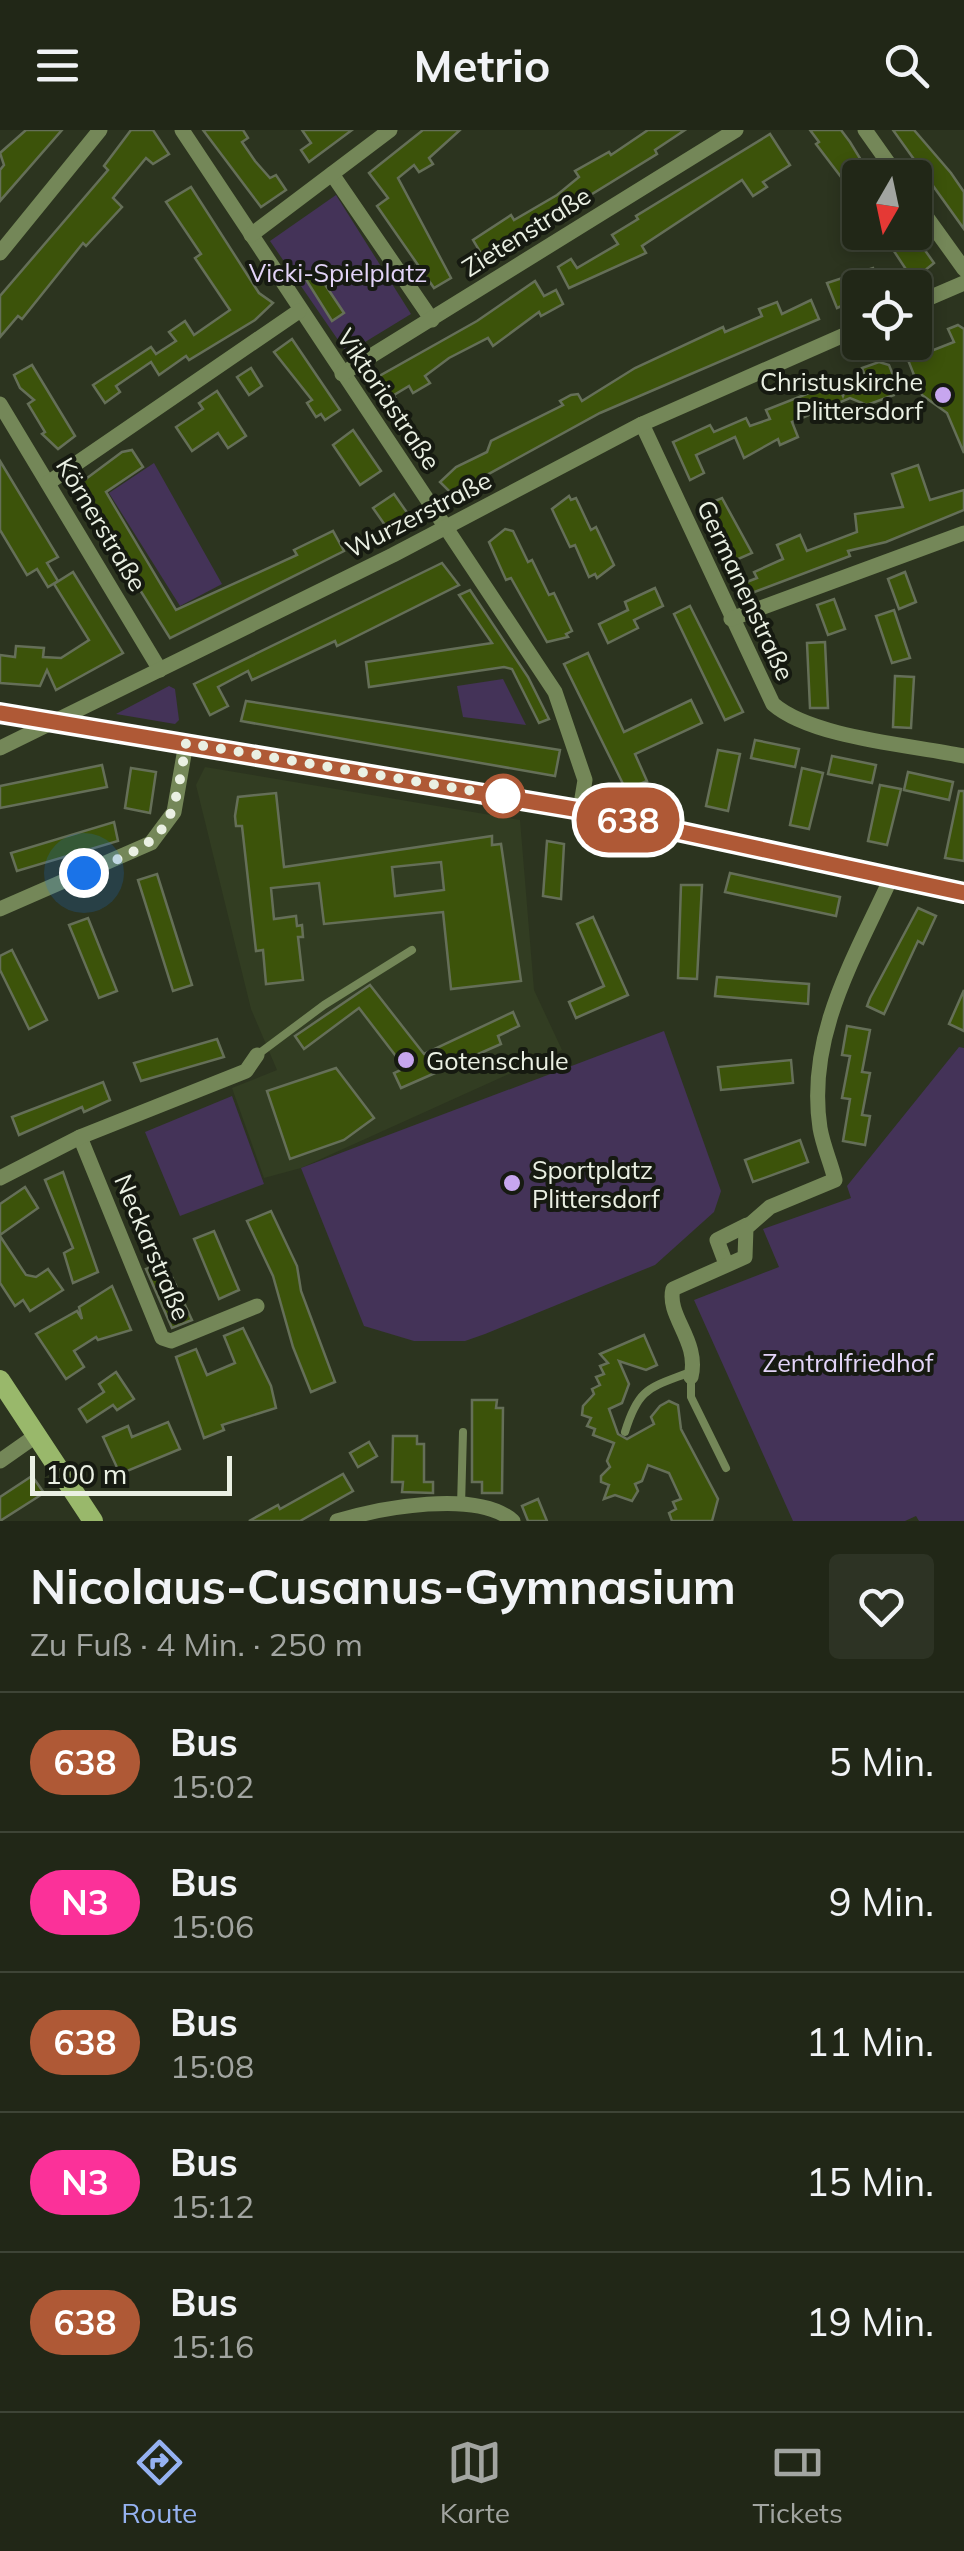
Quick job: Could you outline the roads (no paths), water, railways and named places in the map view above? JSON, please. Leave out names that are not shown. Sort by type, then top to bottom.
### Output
[{"type":"main road","points":[[0,1380],[93,1521]]},
{"type":"street","points":[[0,253],[100,130]]},
{"type":"street","name":"Viktoriastraße","points":[[182,130],[555,692],[585,780],[580,810]]},
{"type":"street","points":[[251,235],[390,130]]},
{"type":"street","name":"Zietenstraße","points":[[342,374],[736,130]]},
{"type":"street","points":[[864,130],[885,160]]},
{"type":"street","points":[[332,174],[432,320]]},
{"type":"street","points":[[932,224],[964,269]]},
{"type":"street","points":[[932,297],[964,284]]},
{"type":"street","points":[[48,483],[299,311]]},
{"type":"street","name":"Wurzerstraße","points":[[0,748],[444,529],[642,424],[842,336]]},
{"type":"street","name":"Körnerstraße","points":[[0,404],[160,670]]},
{"type":"street","name":"Germanenstraße","points":[[642,424],[764,692],[787,716],[964,756]]},
{"type":"street","points":[[731,620],[964,533]]},
{"type":"street","points":[[0,713],[580,810],[964,893]]},
{"type":"street","points":[[0,909],[151,843],[174,812],[186,743]]},
{"type":"street","points":[[726,1264],[717,1240],[748,1225],[770,1207],[835,1180],[820,1129],[821,1054],[842,982],[891,878]]},
{"type":"street","points":[[0,1178],[80,1138],[246,1071],[258,1055]]},
{"type":"street","name":"Neckarstraße","points":[[80,1138],[162,1338],[171,1341],[257,1306]]},
{"type":"street","points":[[692,1374],[696,1358],[671,1293],[682,1282],[745,1256],[748,1225]]},
{"type":"street","points":[[0,1461],[36,1436]]},
{"type":"street","points":[[337,1521],[401,1507],[461,1506],[494,1510],[513,1521]]},
{"type":"lane","points":[[258,1055],[324,1004],[412,950]]},
{"type":"lane","points":[[625,1432],[634,1403],[643,1390],[692,1374],[690,1397],[726,1468]]},
{"type":"lane","points":[[461,1506],[463,1432]]},
{"type":"place","name":"Christuskirche Plittersdorf","points":[[943,395]]},
{"type":"place","name":"Gotenschule","points":[[406,1060]]},
{"type":"place","name":"Sportplatz Plittersdorf","points":[[512,1183]]},
{"type":"park label","name":"Vicki-Spielplatz","points":[[338,272]]},
{"type":"park label","name":"Zentralfriedhof","points":[[848,1362]]}]
